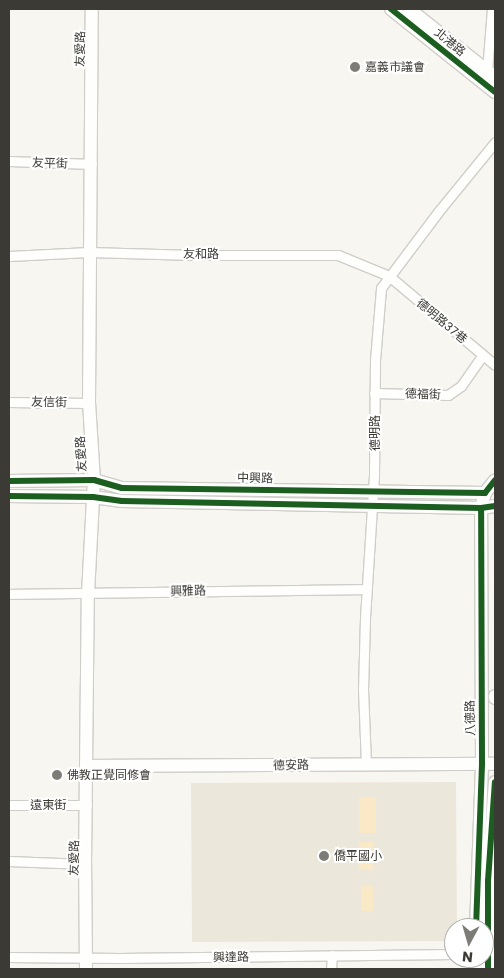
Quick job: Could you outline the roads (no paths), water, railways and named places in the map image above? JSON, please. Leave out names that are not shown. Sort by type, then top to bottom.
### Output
[{"type":"street","name":"友愛路","points":[[86,967],[85,864],[88,594],[94,480],[89,403],[92,9]]},
{"type":"street","name":"北港路","points":[[391,9],[495,92]]},
{"type":"street","name":"北港路","points":[[409,9],[491,74]]},
{"type":"street","points":[[491,74],[492,9]]},
{"type":"street","name":"德明路","points":[[366,764],[363,690],[366,589],[374,490],[374,393],[381,288],[495,142]]},
{"type":"street","name":"友平街","points":[[9,161],[92,164]]},
{"type":"street","name":"友和路","points":[[9,256],[89,252],[194,255],[338,255],[389,276]]},
{"type":"street","name":"德明路37巷","points":[[389,276],[495,365]]},
{"type":"street","name":"德福街","points":[[374,393],[448,395],[461,386],[483,355]]},
{"type":"street","name":"友信街","points":[[9,402],[89,403]]},
{"type":"street","name":"中興路","points":[[9,481],[94,480],[122,488],[485,493]]},
{"type":"street","points":[[495,480],[485,493],[495,505]]},
{"type":"street","name":"八德路","points":[[476,918],[482,764],[481,508],[485,493]]},
{"type":"street","name":"中興路","points":[[9,496],[93,497],[122,501],[481,508],[495,505]]},
{"type":"street","name":"興雅路","points":[[9,594],[366,589]]},
{"type":"street","name":"德安路","points":[[87,766],[495,764]]},
{"type":"street","points":[[490,918],[495,782]]},
{"type":"street","name":"遠東街","points":[[9,805],[87,805]]},
{"type":"street","points":[[9,861],[85,864]]},
{"type":"street","name":"興達路","points":[[9,957],[86,967],[332,955],[444,954]]},
{"type":"street","points":[[331,969],[332,955]]},
{"type":"place","name":"嘉義市議會","points":[[355,67]]},
{"type":"place","name":"佛教正覺同修會","points":[[57,775]]},
{"type":"place","name":"僑平國小","points":[[324,856]]}]
